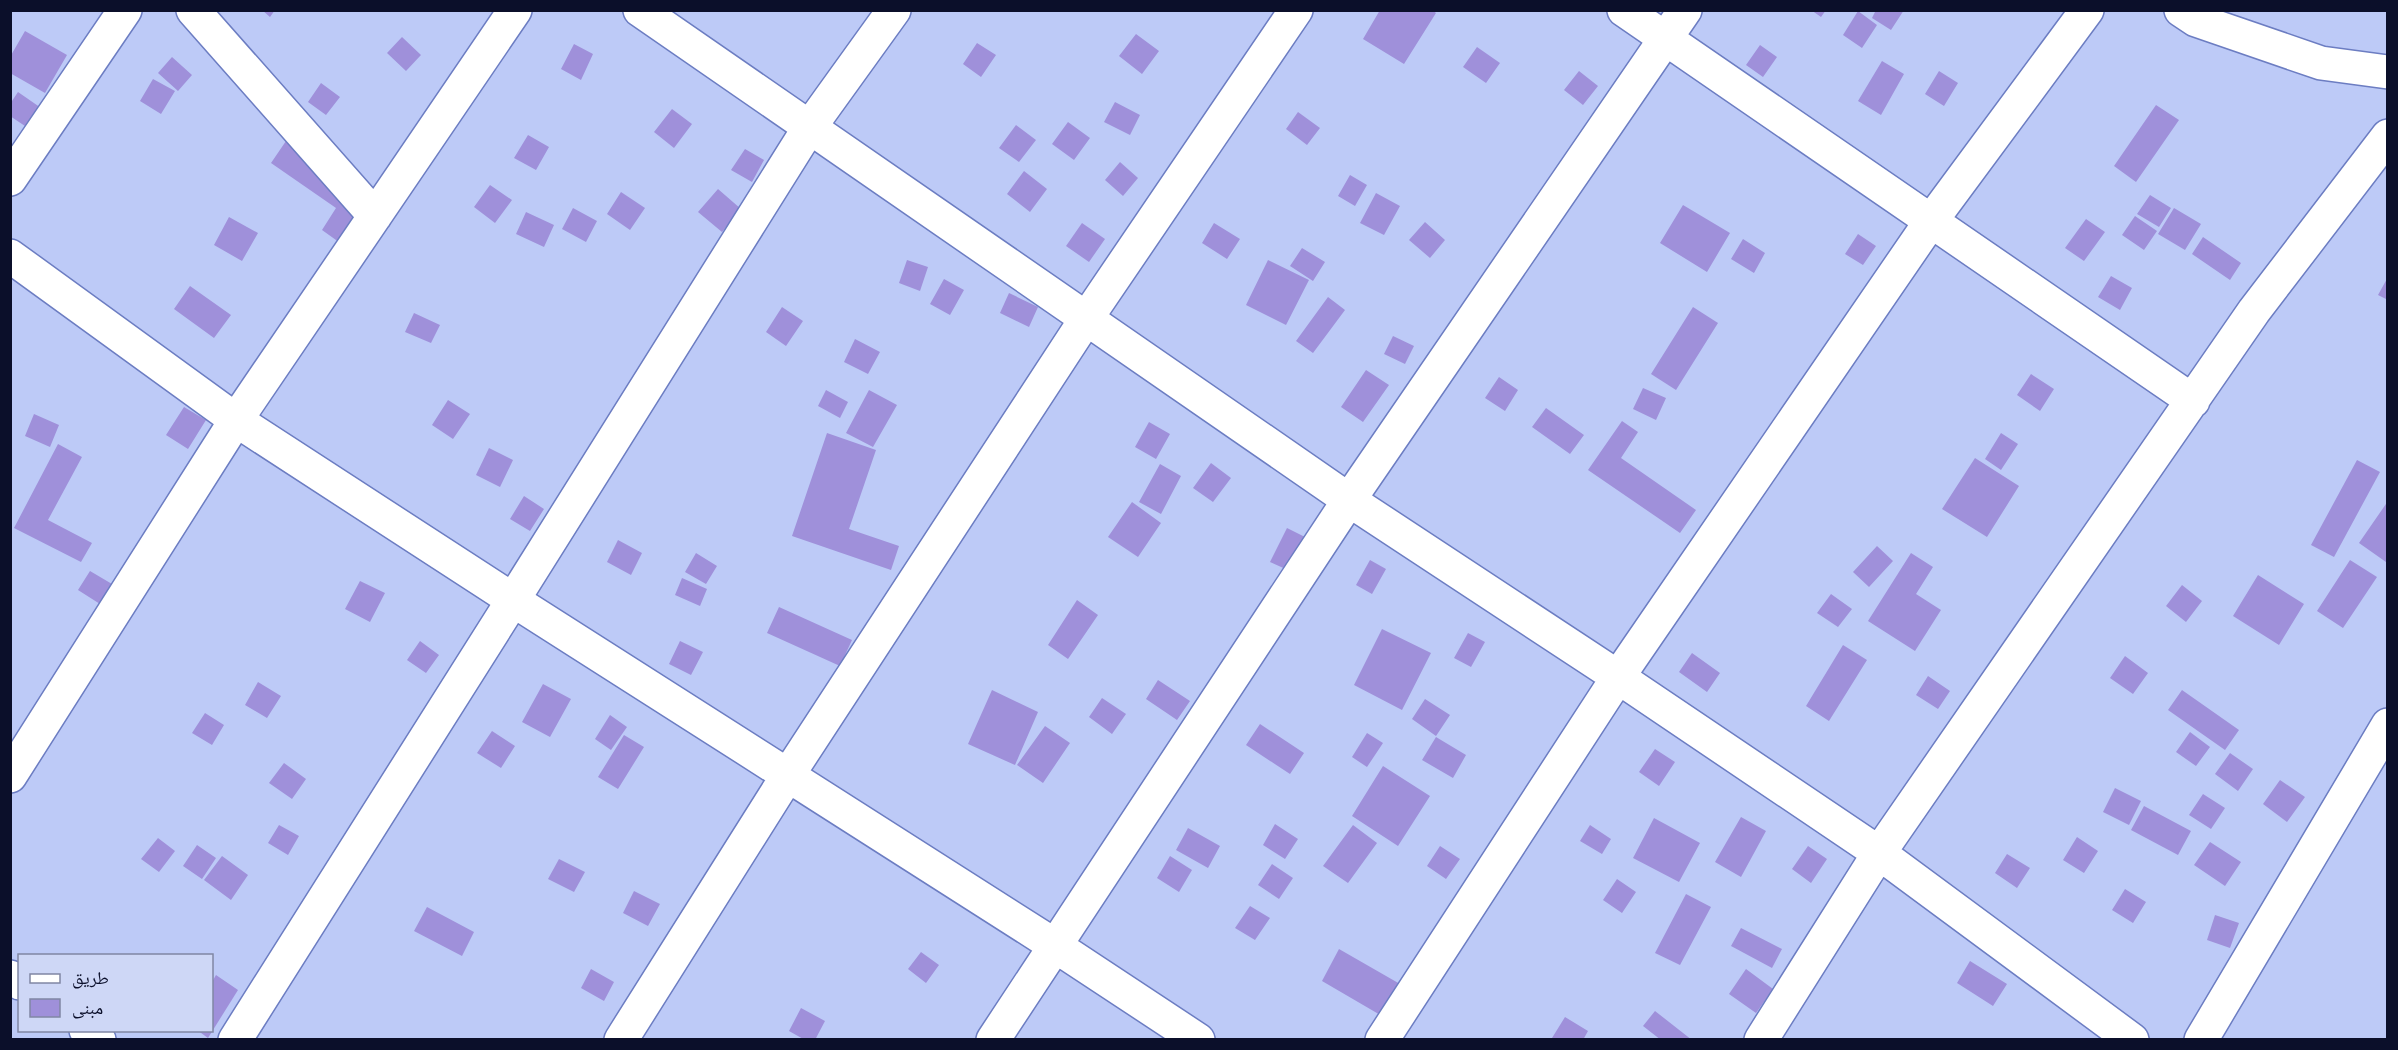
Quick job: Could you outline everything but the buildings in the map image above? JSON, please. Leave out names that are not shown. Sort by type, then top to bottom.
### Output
[{"type":"street","points":[[10,179],[125,10]]},
{"type":"street","points":[[193,10],[375,216]]},
{"type":"street","points":[[10,776],[236,420],[515,10]]},
{"type":"street","points":[[640,10],[1349,500],[1880,853],[2132,1040]]},
{"type":"street","points":[[234,1040],[809,128],[894,10]]},
{"type":"street","points":[[621,1040],[788,775],[1086,319],[1296,10]]},
{"type":"street","points":[[1624,10],[2193,401]]},
{"type":"street","points":[[993,1040],[1349,500],[1684,10]]},
{"type":"street","points":[[1382,1040],[1618,677],[1930,221],[2087,10]]},
{"type":"street","points":[[2181,10],[2196,20],[2321,63],[2388,72]]},
{"type":"street","points":[[1761,1040],[1880,853],[2254,311],[2388,136]]},
{"type":"street","points":[[10,256],[236,420],[513,600],[1054,945],[1198,1040]]},
{"type":"street","points":[[2201,1040],[2388,725]]}]
